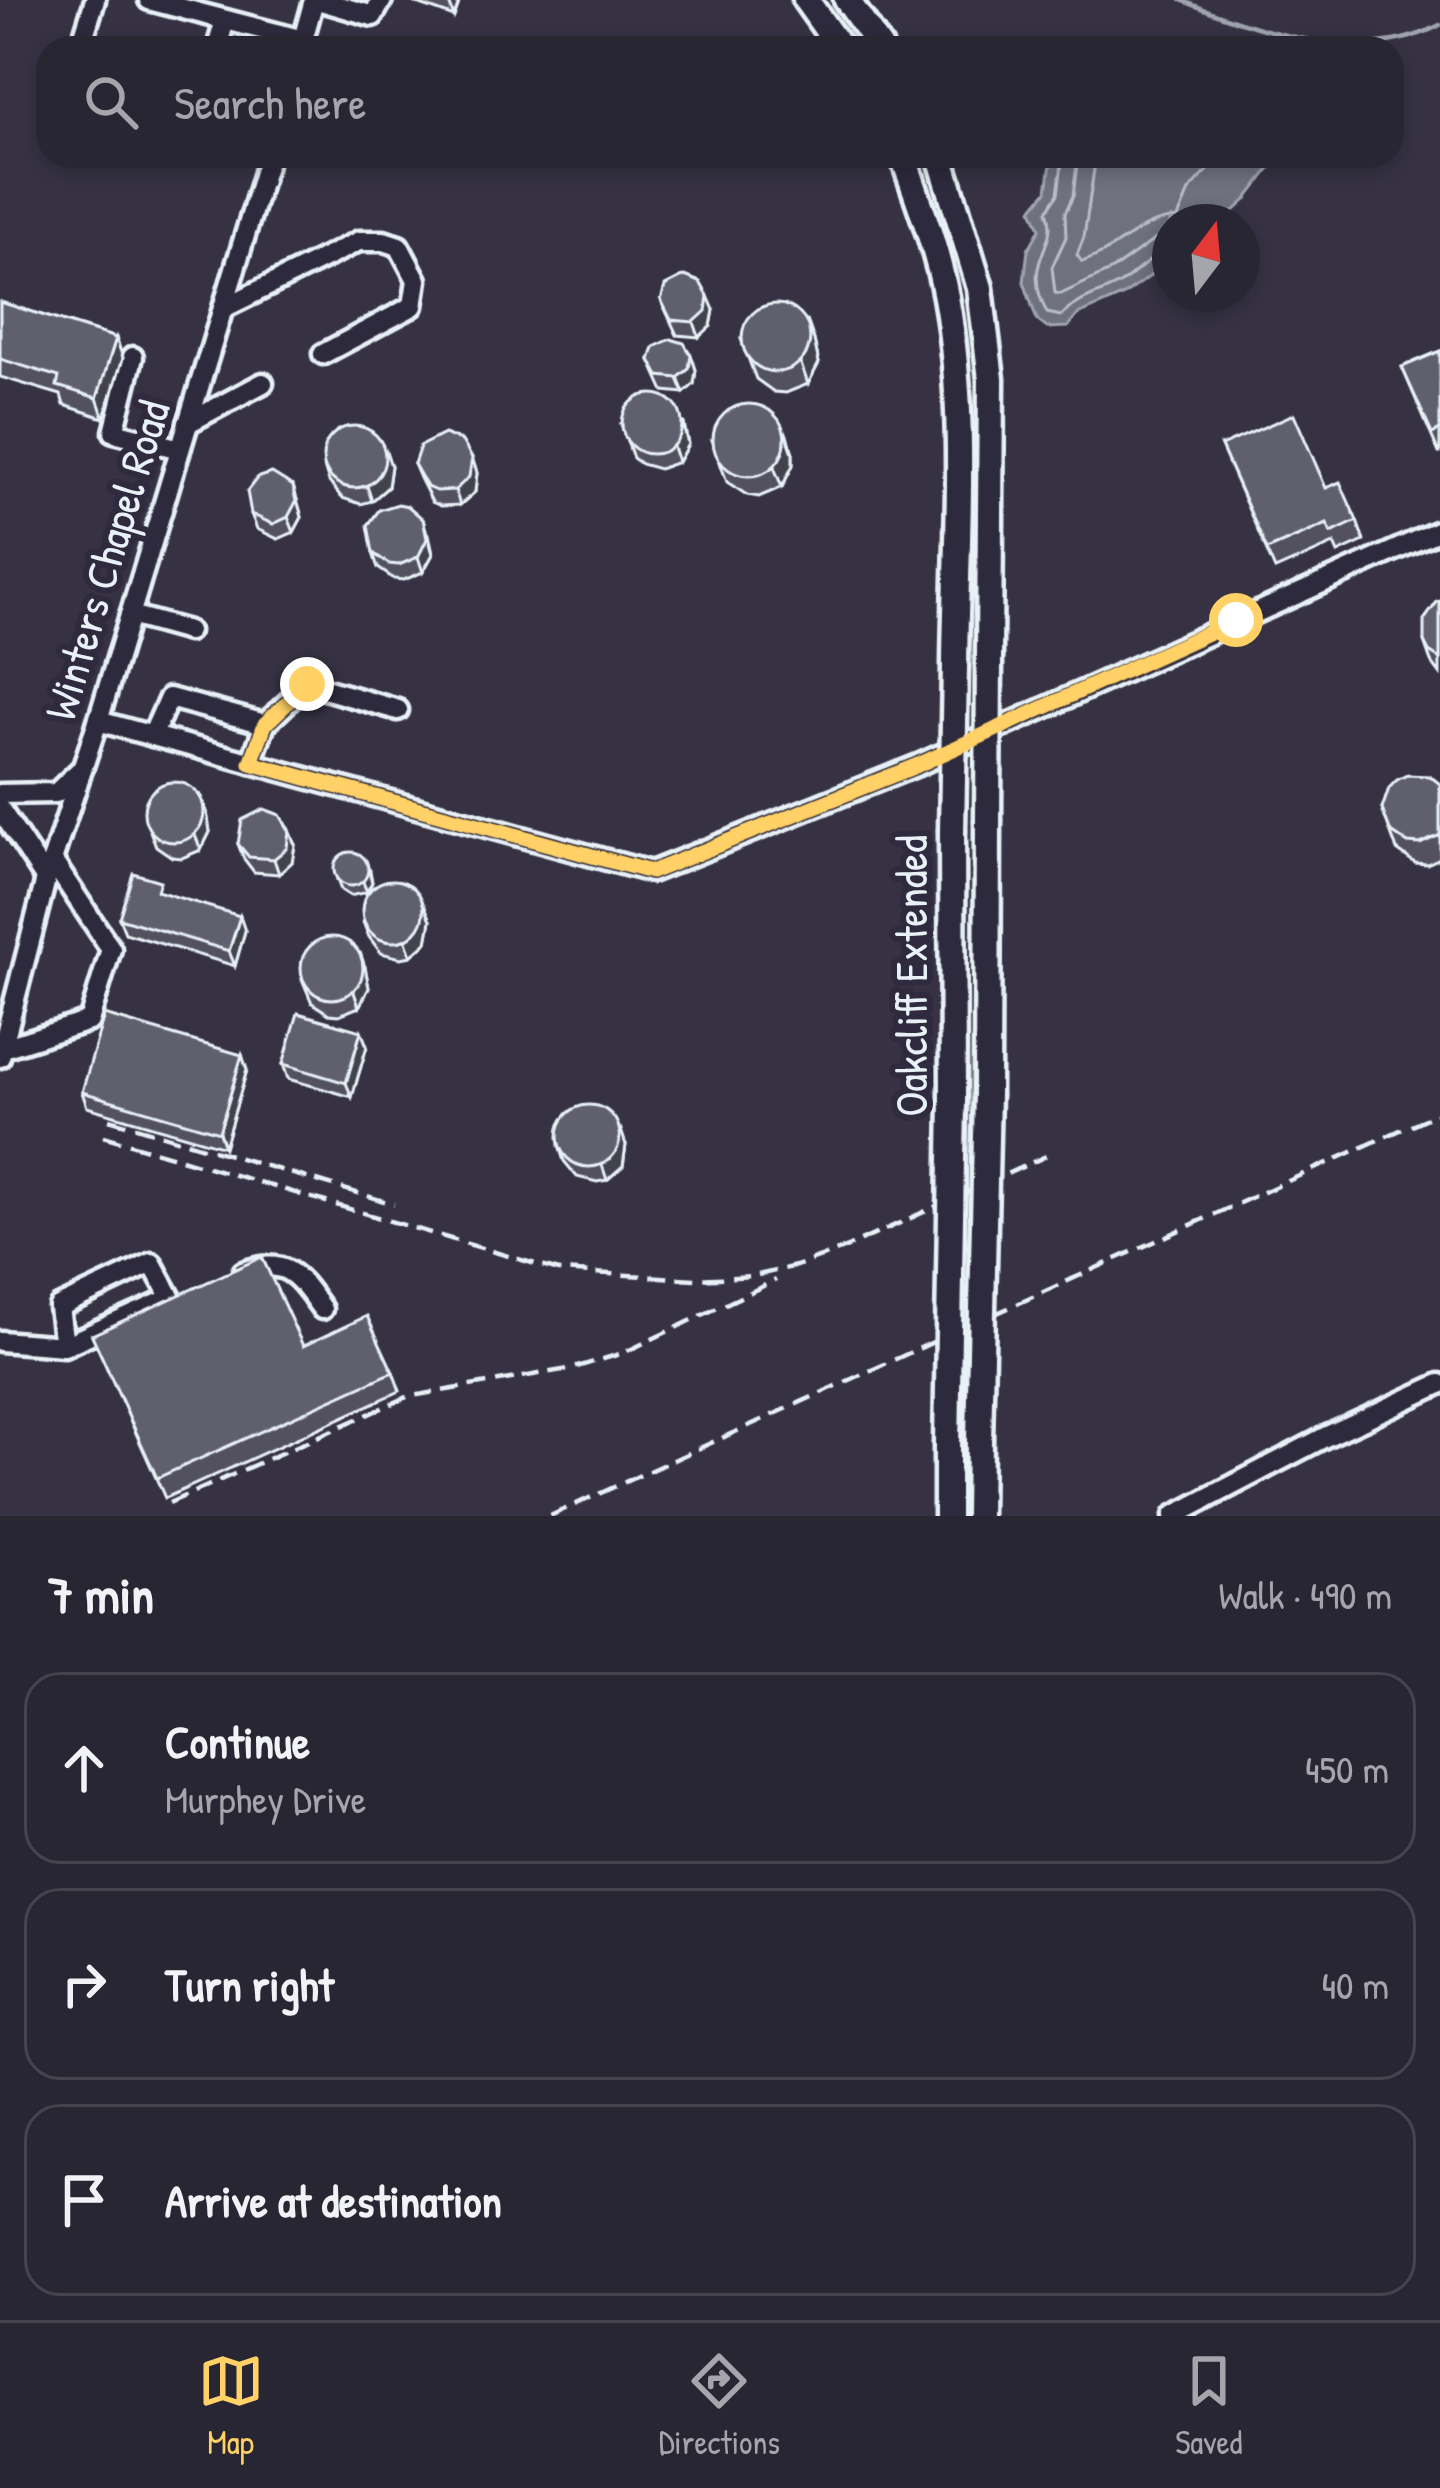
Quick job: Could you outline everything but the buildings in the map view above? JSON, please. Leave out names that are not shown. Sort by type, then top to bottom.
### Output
[{"type":"main road","points":[[806,0],[832,36]]},
{"type":"main road","points":[[847,0],[872,36]]},
{"type":"main road","name":"Oakcliff Extended","points":[[907,168],[946,296],[957,387],[947,1516]]},
{"type":"main road","name":"Oakcliff Extended","points":[[944,168],[980,288],[992,379],[987,1093],[978,1516]]},
{"type":"street","points":[[84,36],[95,0]]},
{"type":"street","points":[[149,0],[276,36]]},
{"type":"street","points":[[305,36],[316,0],[373,16],[382,0]]},
{"type":"street","points":[[220,36],[225,20]]},
{"type":"street","name":"Winters Chapel Road","points":[[1,1052],[49,870],[265,168]]},
{"type":"street","points":[[224,308],[359,241],[399,246],[417,280],[412,306],[323,354]]},
{"type":"street","points":[[134,357],[114,433],[180,449]]},
{"type":"street","points":[[188,423],[263,383]]},
{"type":"street","points":[[98,722],[651,872],[918,765],[1440,530]]},
{"type":"street","points":[[130,615],[188,632]]},
{"type":"street","points":[[251,763],[265,724],[307,684],[398,710]]},
{"type":"street","points":[[152,736],[169,698],[265,724]]},
{"type":"street","points":[[0,794],[56,793],[83,768]]},
{"type":"street","points":[[0,809],[112,949],[89,1022],[1,1052]]},
{"type":"street","points":[[0,1341],[64,1346],[180,1294],[152,1263],[59,1307],[64,1346]]},
{"type":"street","points":[[228,1277],[266,1264],[296,1273],[322,1309]]},
{"type":"street","points":[[1174,1516],[1325,1437],[1440,1384]]},
{"type":"water","points":[[1050,168],[1271,168],[1242,204],[1152,204],[1152,275],[1124,295],[1078,315],[1068,327],[1047,328],[1037,320],[1024,282],[1028,250],[1040,229],[1032,209],[1047,191]]},
{"type":"waterway","points":[[1181,0],[1291,36]]},
{"type":"waterway","points":[[1404,38],[1440,25]]},
{"type":"railway","points":[[550,1516],[1440,1112]]},
{"type":"railway","points":[[109,1119],[394,1204]]},
{"type":"railway","points":[[103,1136],[559,1271],[696,1279],[754,1276],[796,1266],[1046,1156]]},
{"type":"railway","points":[[169,1503],[407,1397],[574,1368],[623,1353],[776,1280]]},
{"type":"route","points":[[307,684],[265,724],[251,763],[651,872],[918,765],[1236,620]]}]
